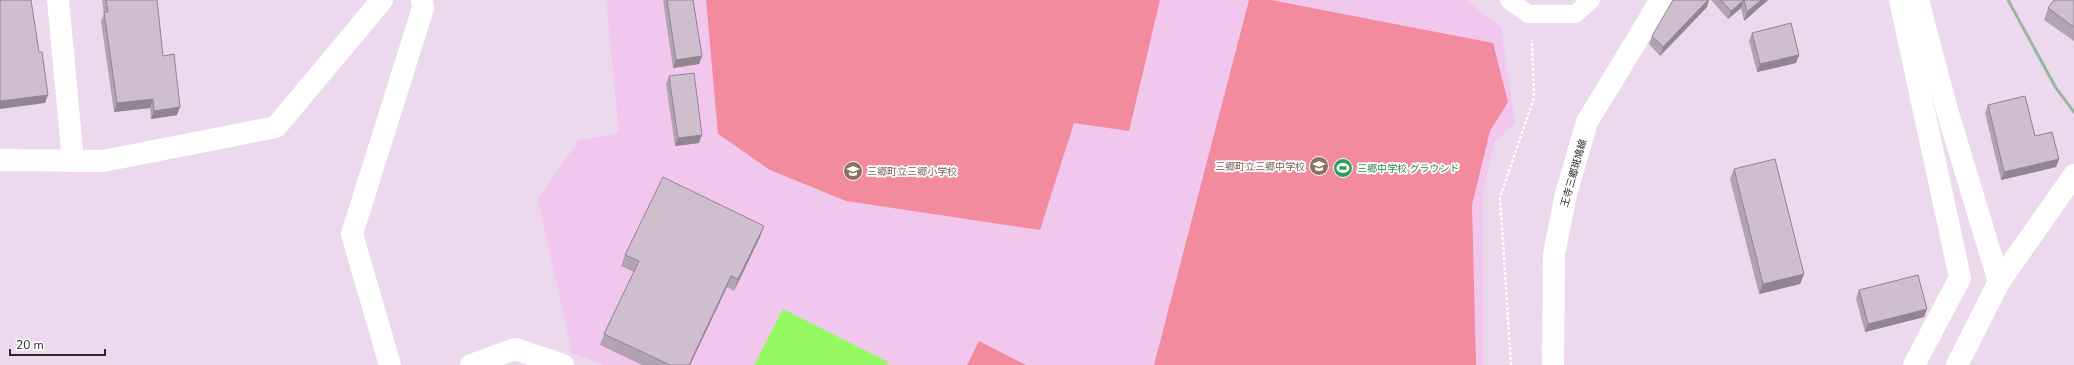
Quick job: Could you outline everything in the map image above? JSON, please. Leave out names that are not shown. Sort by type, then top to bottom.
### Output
[{"type":"street","points":[[58,0],[73,160]]},
{"type":"street","points":[[0,160],[104,160],[276,127],[382,0]]},
{"type":"street","points":[[390,365],[352,234],[423,8],[422,0]]},
{"type":"street","name":"王寺三郷斑鳩線","points":[[1553,365],[1554,254],[1566,194],[1587,122],[1661,0]]},
{"type":"street","points":[[1900,0],[1960,278],[1914,365]]},
{"type":"street","points":[[1918,0],[1947,110],[1999,282]]},
{"type":"street","points":[[1957,365],[1999,282],[2074,176]]},
{"type":"street","points":[[471,365],[515,349],[563,365]]},
{"type":"lane","points":[[1509,0],[1528,14],[1575,14],[1591,0]]},
{"type":"path","points":[[1511,365],[1500,197],[1534,98],[1534,51],[1528,14]]},
{"type":"shaded area","name":"三郷町立三郷小学校","points":[[606,0],[1466,0],[1501,27],[1515,124],[1495,141],[1483,191],[1483,365],[604,365],[572,353],[538,200],[578,141],[619,133]]},
{"type":"shaded area","points":[[706,0],[1160,0],[1129,131],[1074,123],[1040,230],[846,201],[770,170],[718,134]]},
{"type":"shaded area","name":"三郷中学校 グラウンド","points":[[1249,0],[1271,0],[1493,43],[1508,102],[1490,131],[1472,205],[1476,365],[1154,365]]},
{"type":"shaded area","points":[[783,309],[888,362],[887,365],[754,365]]},
{"type":"shaded area","points":[[979,341],[1026,365],[967,365]]},
{"type":"building","points":[[0,0],[31,0],[39,52],[42,52],[48,95],[0,101]]},
{"type":"building","points":[[106,0],[157,0],[163,56],[174,54],[180,107],[154,111],[153,99],[117,103],[104,12],[108,12]]},
{"type":"building","points":[[667,0],[693,0],[702,56],[676,60]]},
{"type":"building","points":[[1673,0],[1708,0],[1663,47],[1652,36]]},
{"type":"building","points":[[1721,0],[1744,0],[1731,11]]},
{"type":"building","points":[[1744,0],[1761,0],[1747,12]]},
{"type":"building","points":[[2054,0],[2074,0],[2074,27],[2048,8]]},
{"type":"building","points":[[1791,23],[1799,55],[1760,64],[1752,33]]},
{"type":"building","points":[[694,73],[702,135],[678,138],[669,76]]},
{"type":"building","points":[[2025,96],[2035,136],[2052,132],[2059,159],[2004,172],[1988,105]]},
{"type":"building","points":[[1775,159],[1804,274],[1763,284],[1734,169]]},
{"type":"building","points":[[663,177],[764,226],[738,279],[731,276],[689,365],[670,365],[604,334],[639,261],[625,255]]},
{"type":"building","points":[[1918,275],[1927,309],[1868,324],[1859,290]]},
{"type":"railway","points":[[2008,0],[2056,88],[2074,112]]},
{"type":"place","name":"三郷町立三郷中学校","points":[[1319,166]]},
{"type":"place","name":"三郷中学校 グラウンド","points":[[1343,168]]},
{"type":"place","name":"三郷町立三郷小学校","points":[[853,171]]}]
